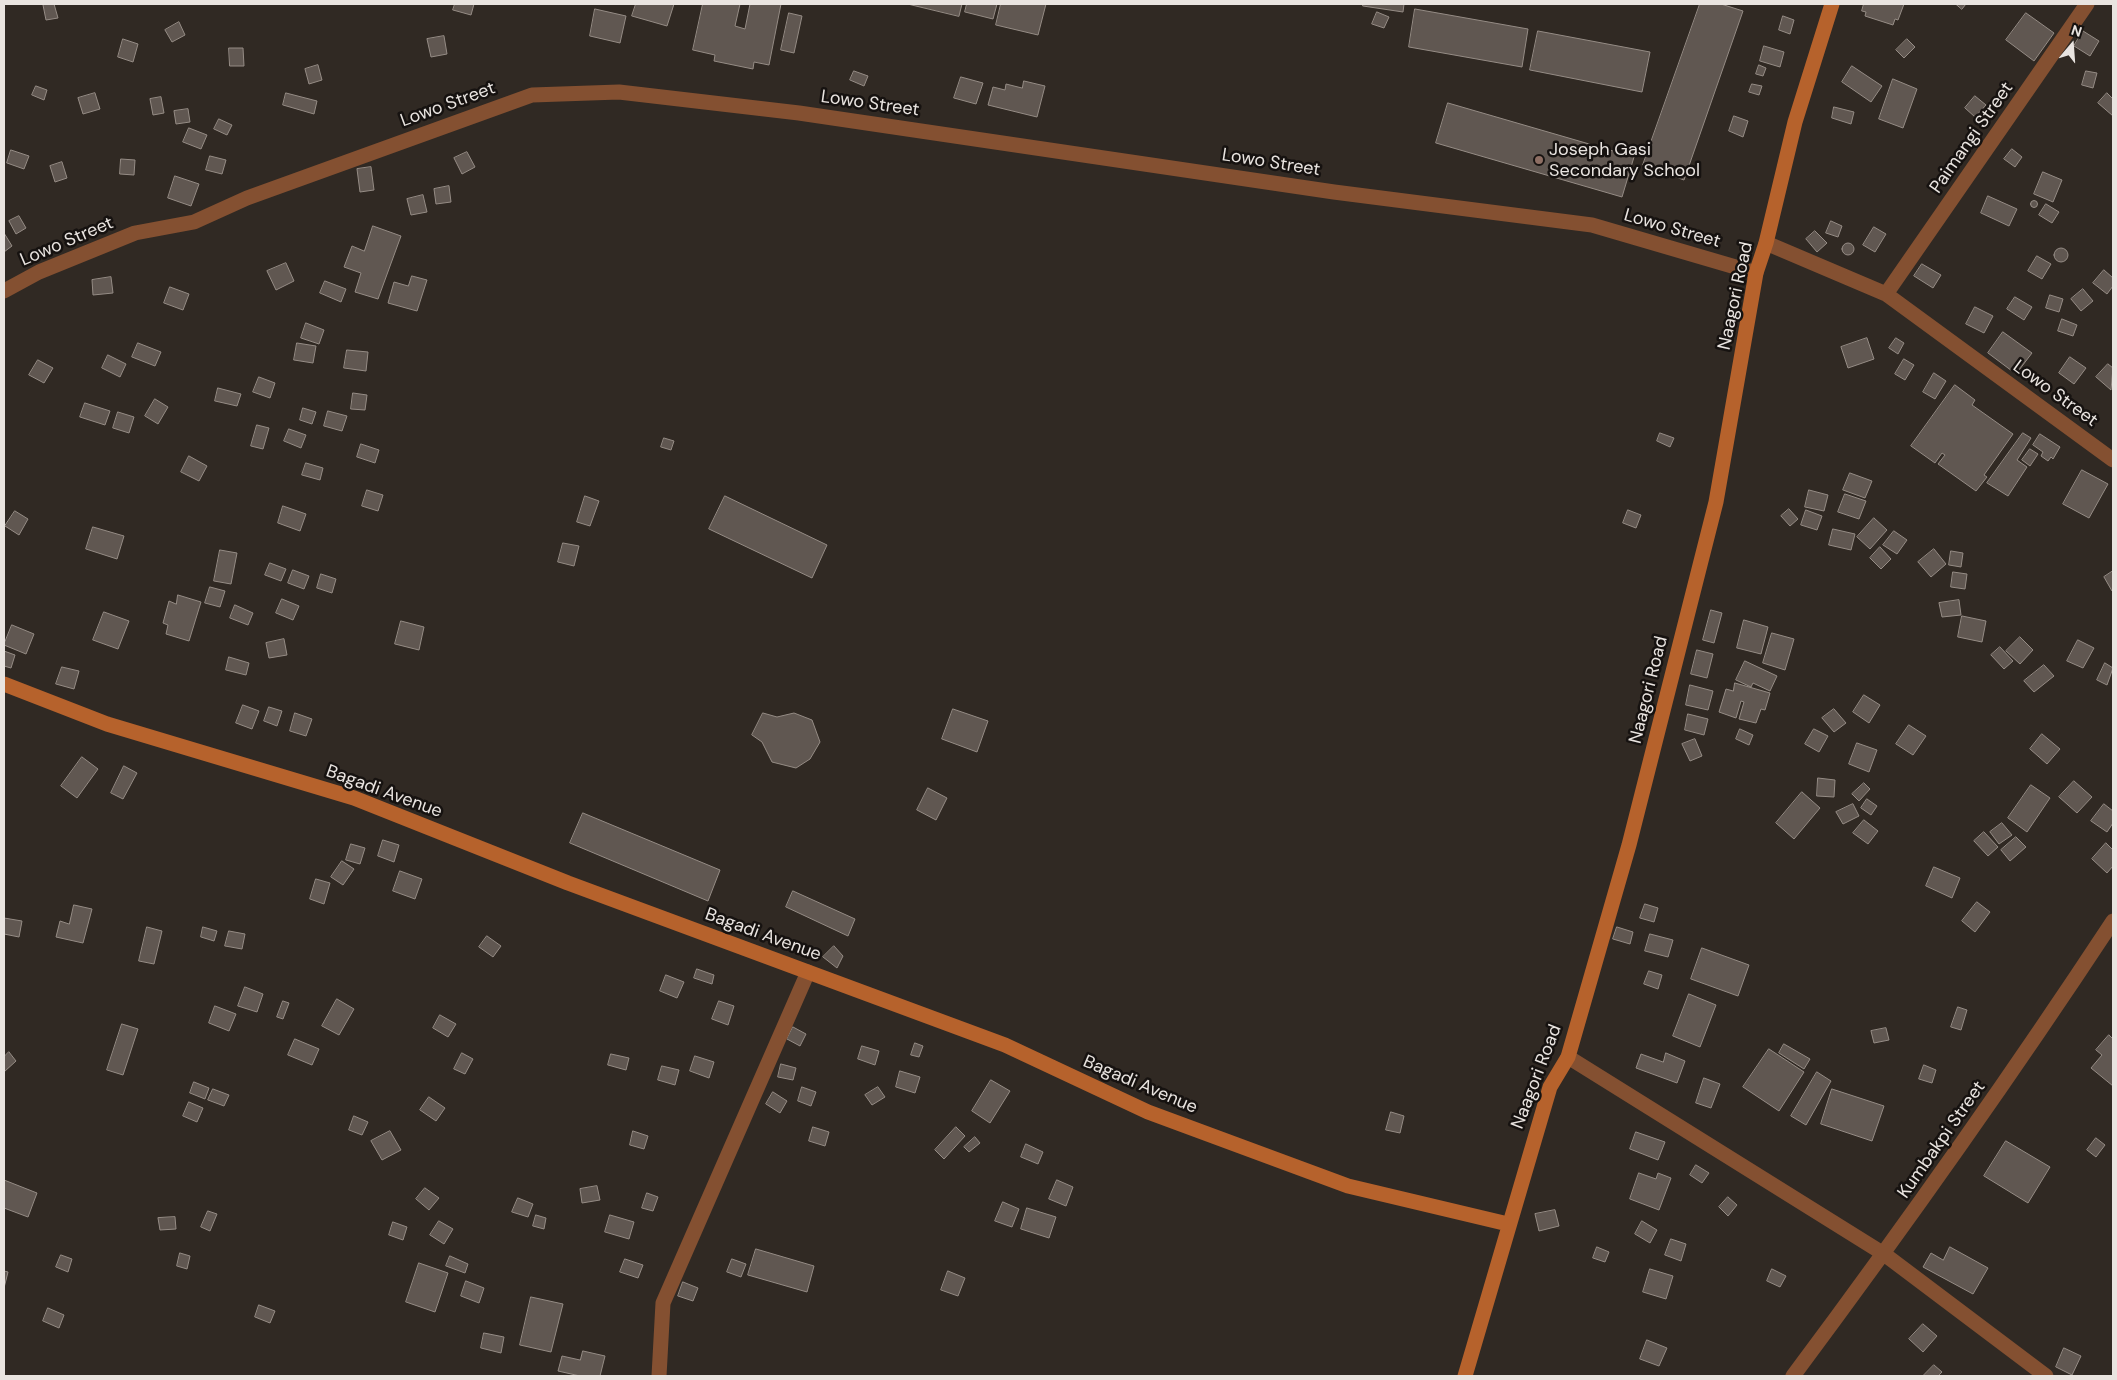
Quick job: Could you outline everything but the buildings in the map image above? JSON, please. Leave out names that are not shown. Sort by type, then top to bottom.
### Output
[{"type":"street","name":"Naagori Road","points":[[1465,1376],[1508,1224],[1550,1087],[1568,1057],[1629,845],[1716,502],[1756,273],[1766,243],[1795,122],[1832,4]]},
{"type":"street","name":"Paimangi Street","points":[[1886,294],[2087,4]]},
{"type":"street","name":"Lowo Street","points":[[4,291],[39,272],[135,233],[194,222],[247,198],[532,95],[619,92],[799,113],[1334,192],[1592,225],[1756,273]]},
{"type":"street","name":"Lowo Street","points":[[1766,243],[1886,294],[2113,460]]},
{"type":"street","name":"Bagadi Avenue","points":[[4,684],[107,724],[354,798],[568,883],[1005,1045],[1148,1112],[1348,1186],[1508,1224]]},
{"type":"street","name":"Kumbakpi Street","points":[[1794,1376],[1884,1254],[2029,1049],[2113,921]]},
{"type":"street","points":[[659,1376],[664,1303],[808,972]]},
{"type":"street","points":[[1568,1057],[1884,1254],[2046,1376]]},
{"type":"place","name":"Joseph Gasi Secondary School","points":[[1539,160]]}]
